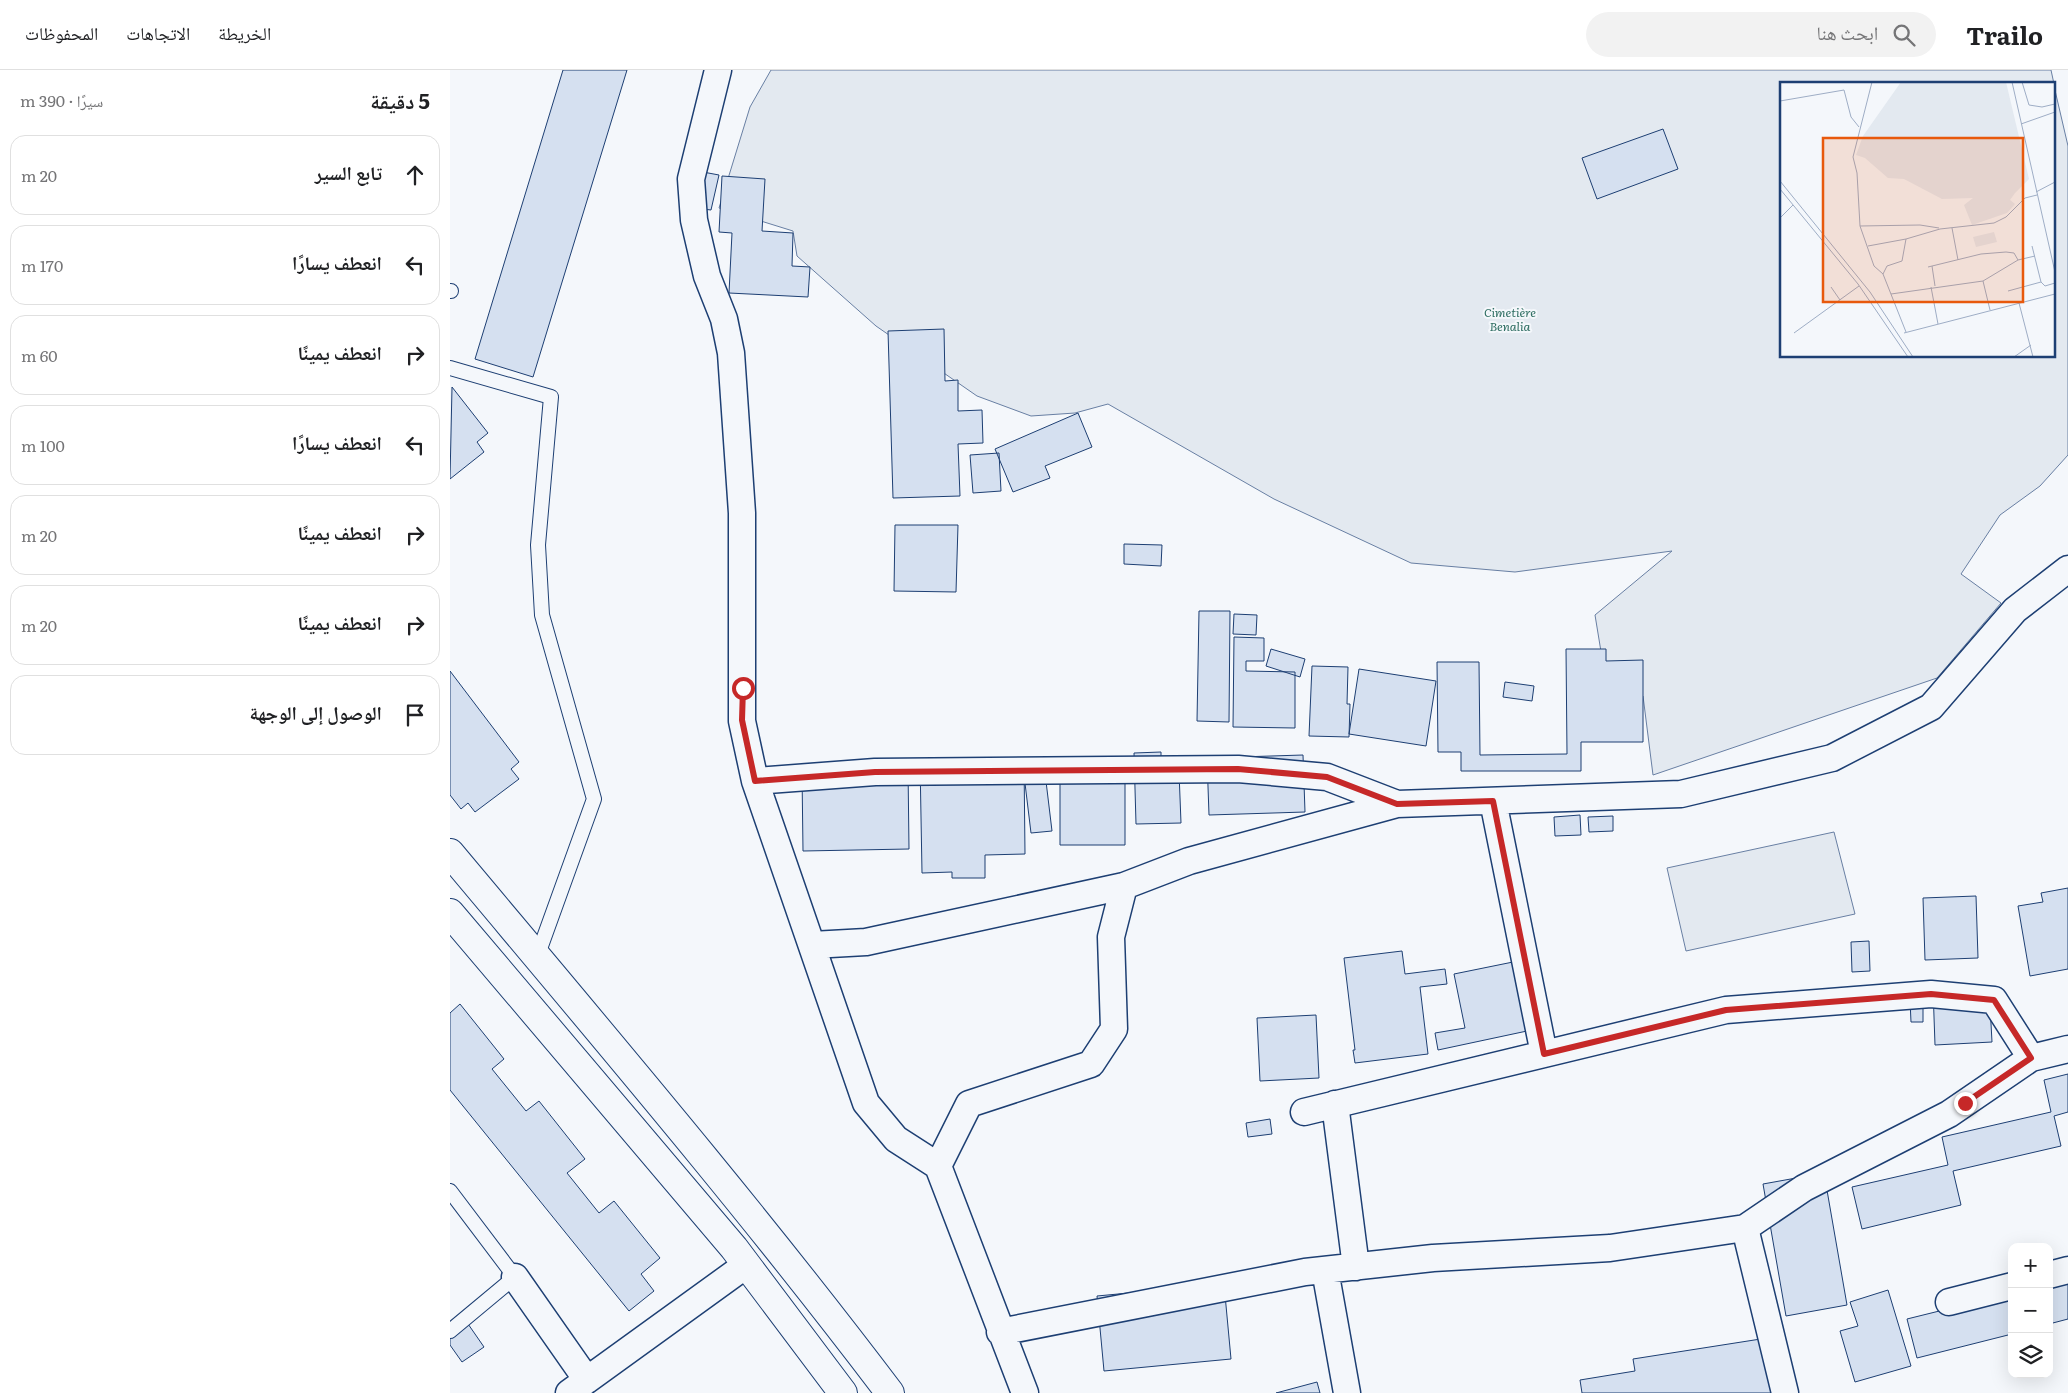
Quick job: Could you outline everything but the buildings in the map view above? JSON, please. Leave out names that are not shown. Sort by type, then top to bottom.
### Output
[{"type":"street","points":[[718,70],[691,180],[694,220],[707,276],[724,319],[731,353],[742,513],[742,720],[755,781],[866,1103],[896,1139],[938,1166],[1000,1332],[1025,1393]]},
{"type":"street","points":[[812,945],[866,942],[1124,886],[1189,862],[1397,804],[1681,794],[1832,758],[1931,707],[2015,610],[2068,569]]},
{"type":"street","points":[[755,781],[875,772],[1238,769],[1327,777],[1397,804]]},
{"type":"street","points":[[1493,801],[1544,1054]]},
{"type":"street","points":[[450,852],[731,1191],[890,1393]]},
{"type":"street","points":[[938,1166],[969,1104],[1091,1064],[1114,1028],[1111,937],[1124,886]]},
{"type":"street","points":[[450,913],[746,1264],[843,1393]]},
{"type":"street","points":[[1304,1112],[1726,1010],[1931,994],[1994,1000],[2031,1058]]},
{"type":"street","points":[[1000,1332],[1106,1309],[1325,1270],[1433,1258],[1610,1248],[1745,1228],[1804,1188],[1949,1114],[2031,1058],[2068,1049]]},
{"type":"street","points":[[1335,1104],[1356,1266]]},
{"type":"street","points":[[1745,1228],[1785,1393]]},
{"type":"street","points":[[515,1277],[578,1387],[746,1264]]},
{"type":"street","points":[[1325,1270],[1347,1393]]},
{"type":"street","points":[[2053,1274],[2068,1270]]},
{"type":"street","points":[[1949,1302],[2008,1287]]},
{"type":"lane","points":[[450,368],[551,397],[538,545],[542,615],[594,799],[537,957]]},
{"type":"lane","points":[[450,1191],[515,1277],[450,1331]]},
{"type":"green space","name":"Cimetière Benalia","points":[[771,70],[2051,70],[2054,82],[1780,82],[1780,358],[2056,358],[2056,95],[2068,146],[2068,455],[2040,486],[2000,515],[1961,574],[2001,603],[1937,678],[1653,775],[1643,696],[1605,676],[1595,615],[1672,551],[1515,572],[1411,563],[1274,499],[1108,404],[1075,413],[1031,416],[977,396],[876,326],[797,256],[793,231],[719,208],[750,107]]},
{"type":"green space","points":[[1834,832],[1855,914],[1686,951],[1667,868]]},
{"type":"route","points":[[743,688],[742,720],[755,781],[875,772],[1238,769],[1327,777],[1397,804],[1493,801],[1544,1054],[1726,1010],[1931,994],[1994,1000],[2031,1058],[1965,1103]]}]
